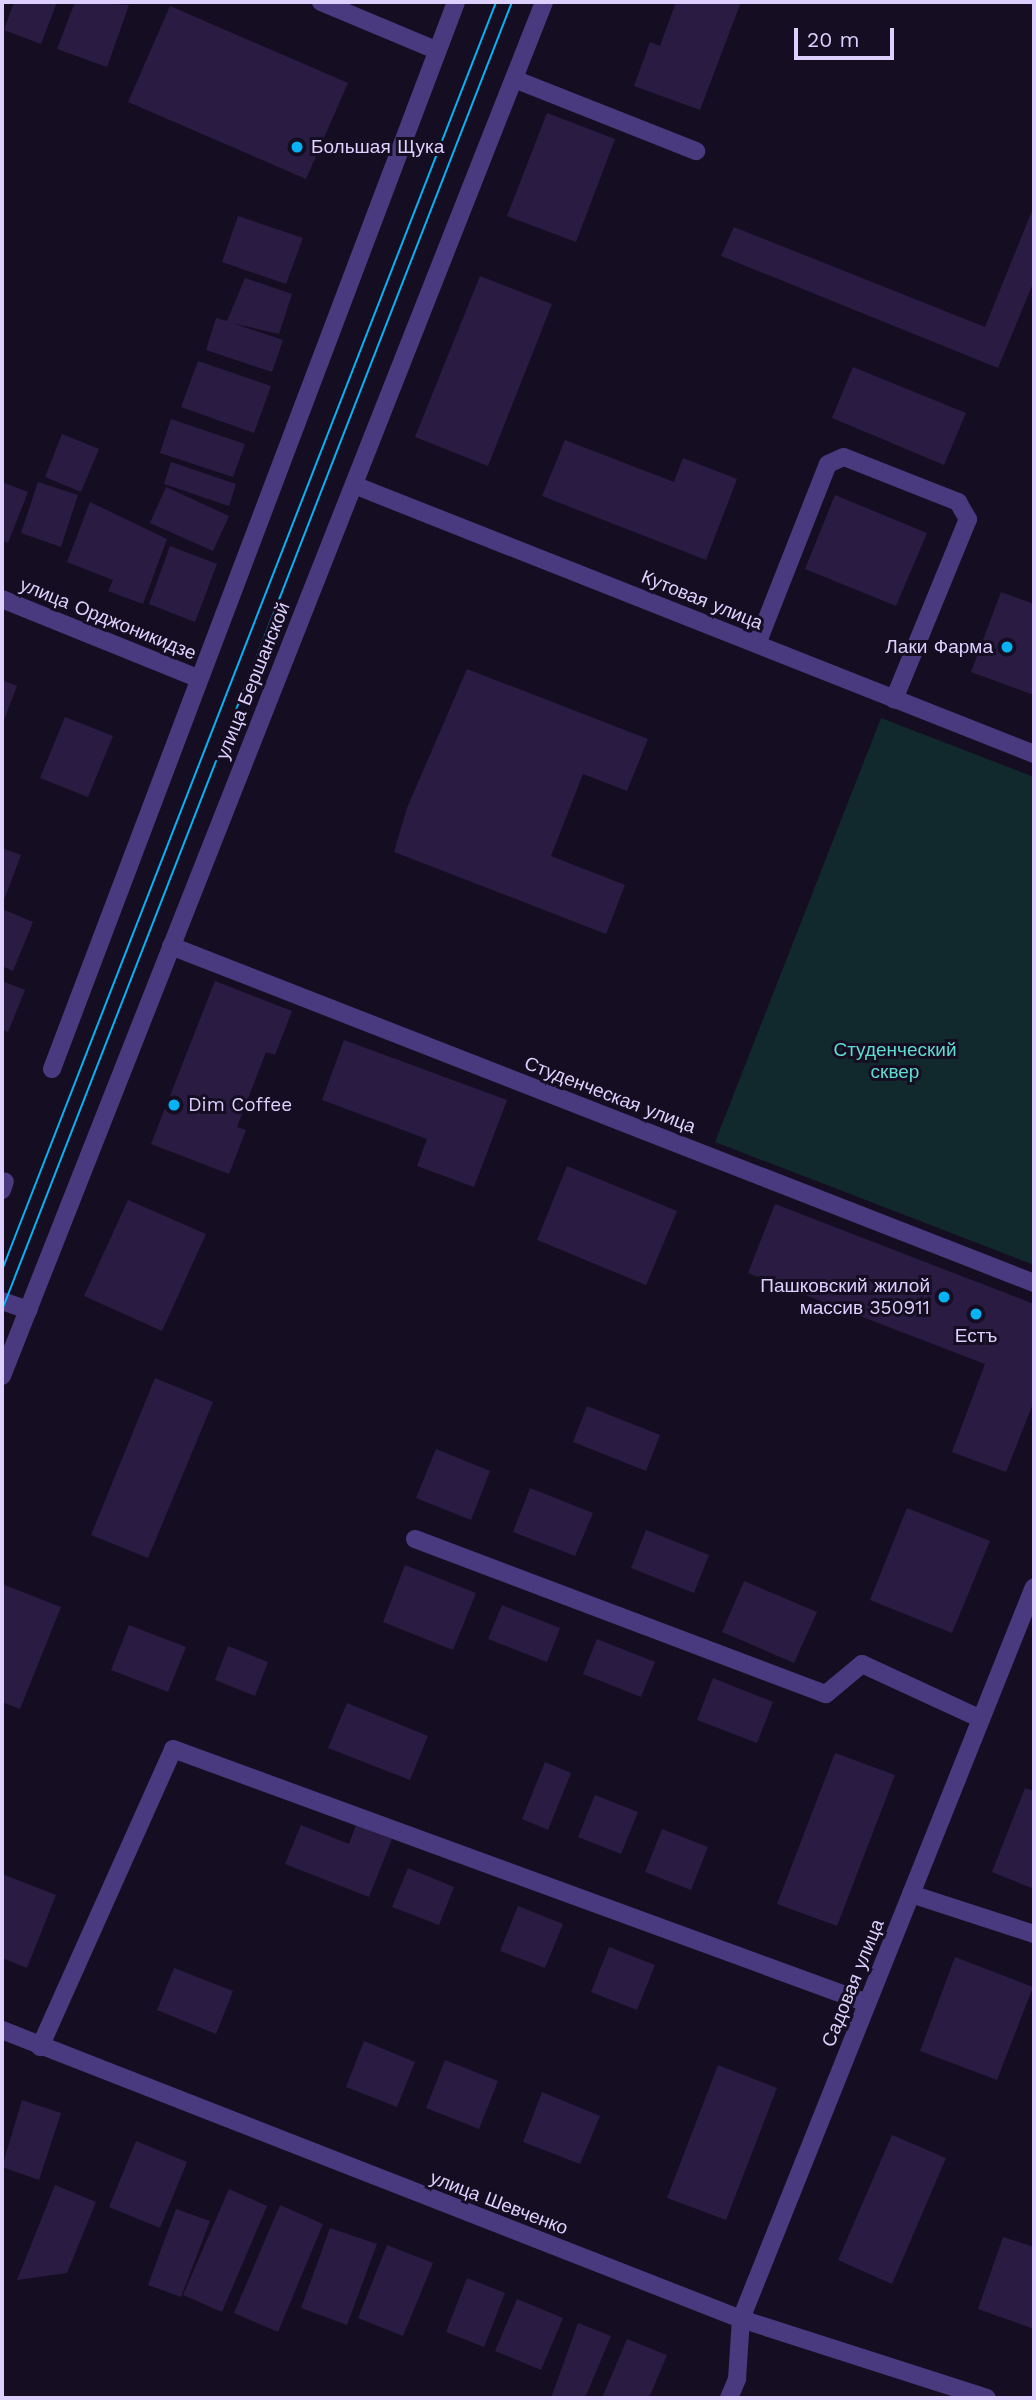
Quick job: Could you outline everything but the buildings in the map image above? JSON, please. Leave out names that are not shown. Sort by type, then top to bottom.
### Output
[{"type":"street","points":[[321,2],[436,50]]},
{"type":"street","points":[[52,1069],[456,2]]},
{"type":"street","name":"улица Бершанской","points":[[2,1376],[544,2]]},
{"type":"street","points":[[514,79],[696,151]]},
{"type":"street","points":[[757,644],[828,464],[844,457],[958,502],[968,519],[894,699]]},
{"type":"street","name":"Кутовая улица","points":[[354,485],[1034,754]]},
{"type":"street","name":"улица Орджоникидзе","points":[[2,599],[198,678]]},
{"type":"street","name":"Студенческая улица","points":[[171,946],[1034,1283]]},
{"type":"street","points":[[2,1301],[28,1310]]},
{"type":"street","points":[[415,1539],[826,1694],[862,1664],[981,1719]]},
{"type":"street","name":"Садовая улица","points":[[729,2398],[737,2379],[741,2319],[1034,1587]]},
{"type":"street","points":[[40,2047],[173,1749],[867,2003]]},
{"type":"street","points":[[911,1894],[1034,1934]]},
{"type":"street","name":"улица Шевченко","points":[[2,2030],[741,2319],[987,2398]]},
{"type":"green space","name":"Студенческий сквер","points":[[881,718],[1034,777],[1034,1265],[715,1142]]},
{"type":"tram line","points":[[2,1270],[496,2]]},
{"type":"tram line","points":[[2,1310],[512,2]]},
{"type":"place","name":"Большая Щука","points":[[297,147]]},
{"type":"place","name":"Лаки Фарма","points":[[1007,647]]},
{"type":"place","name":"Dim Coffee","points":[[174,1105]]},
{"type":"place","name":"Пашковский жилой массив 350911","points":[[944,1297]]},
{"type":"place","name":"Естъ","points":[[976,1314]]}]
